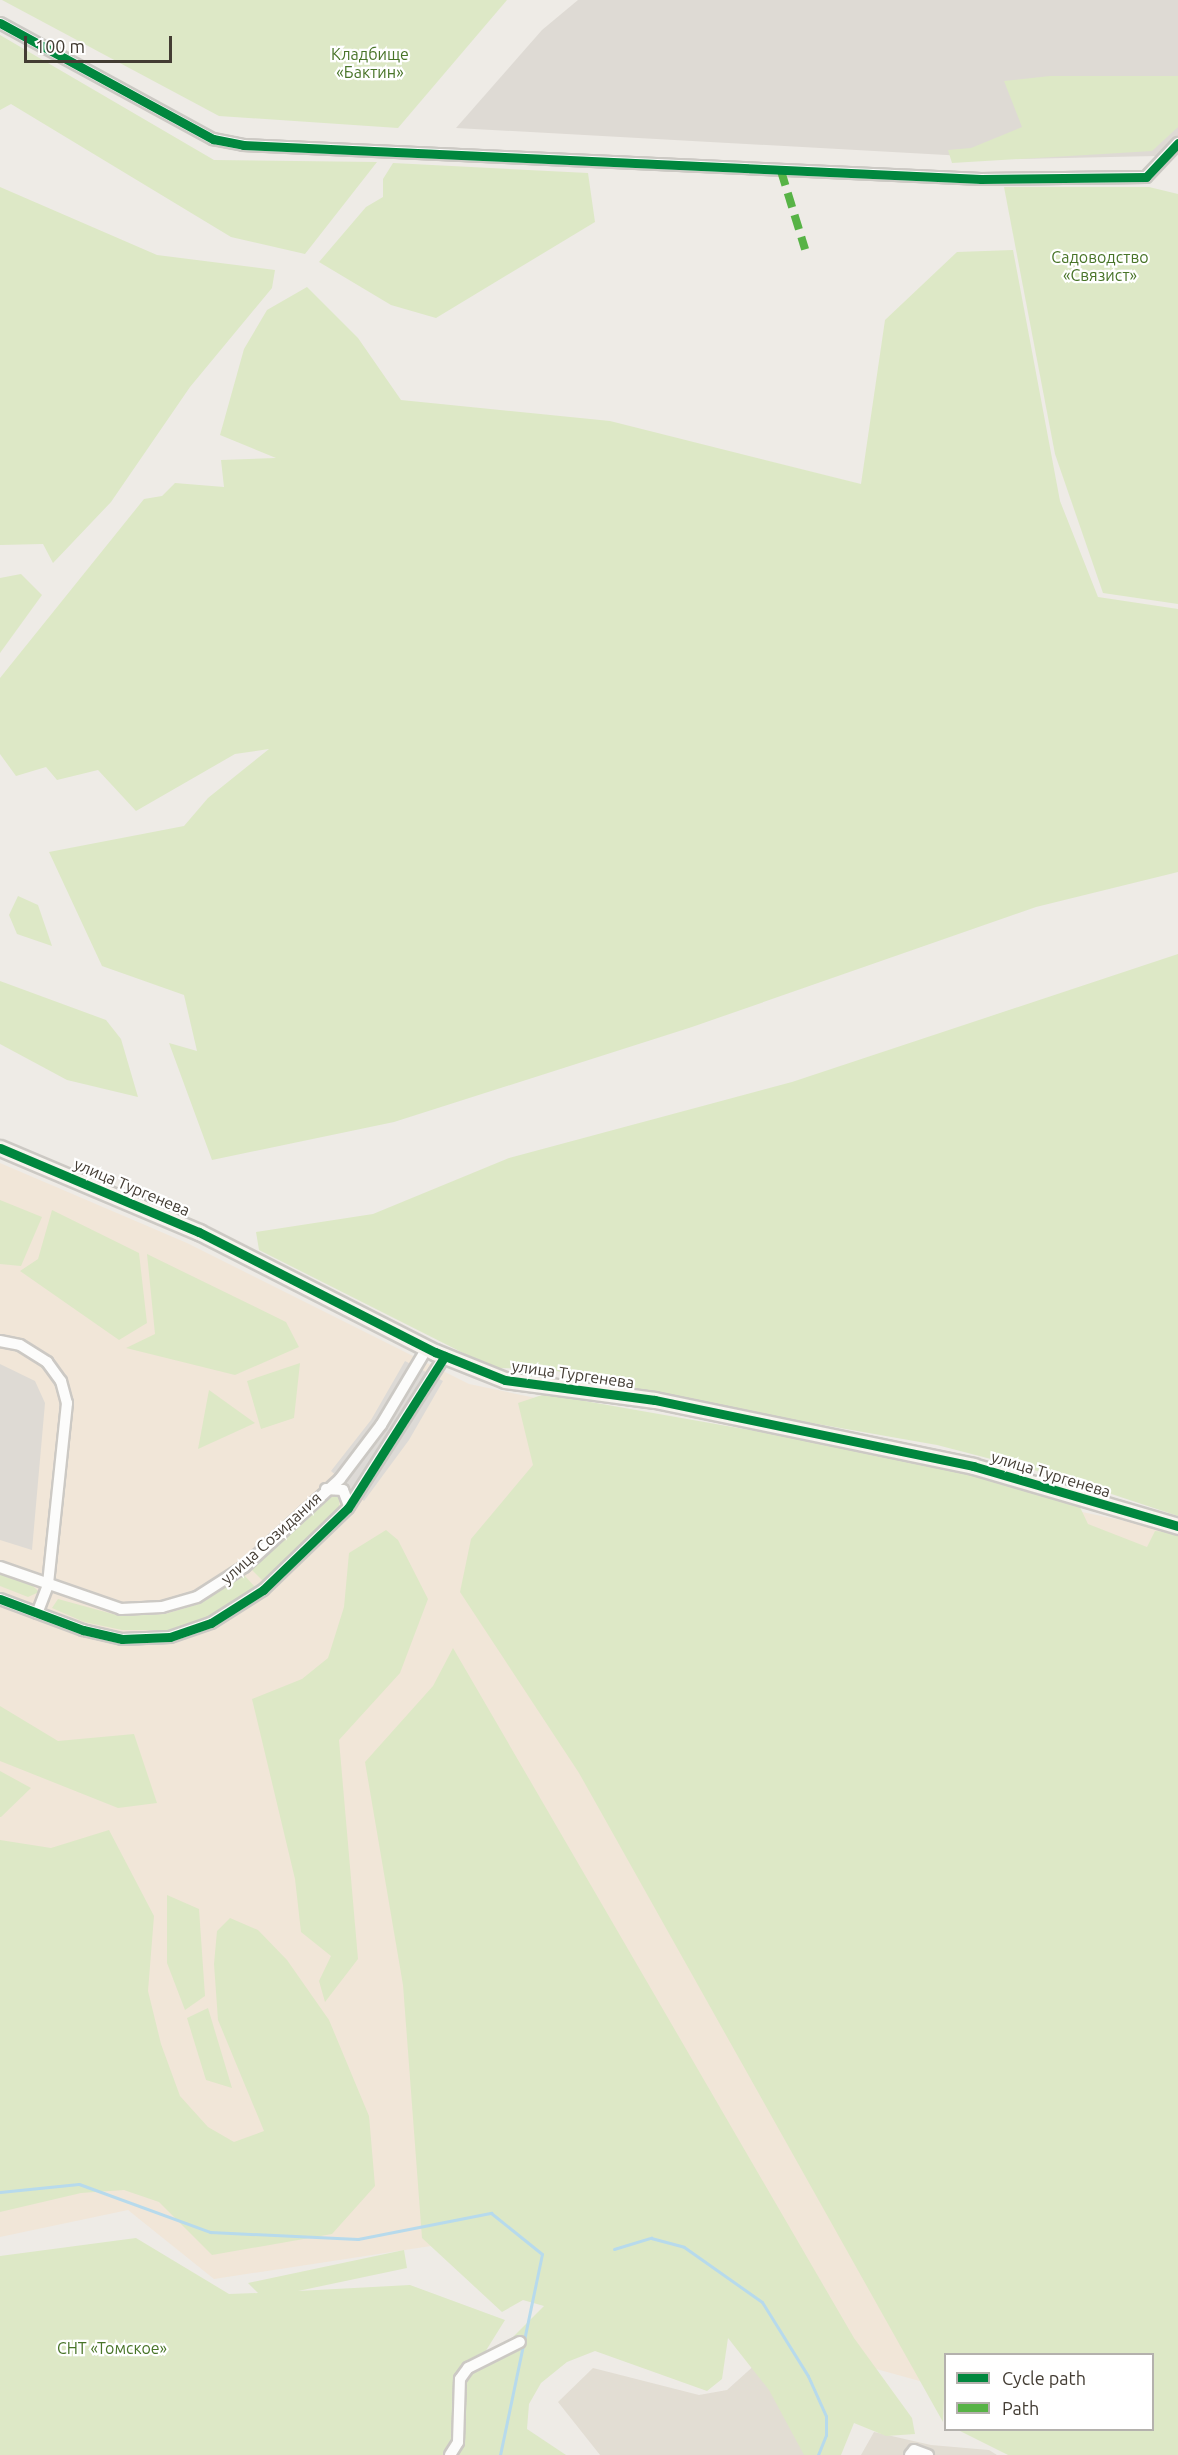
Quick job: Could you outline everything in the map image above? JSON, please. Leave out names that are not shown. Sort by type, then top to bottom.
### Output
[{"type":"street","points":[[0,23],[213,139],[243,145],[981,179],[1146,177],[1178,143]]},
{"type":"street","name":"улица Тургенева","points":[[0,1148],[199,1232],[427,1348],[505,1380],[655,1400],[973,1466],[1178,1526]]},
{"type":"street","points":[[0,1341],[20,1345],[47,1362],[61,1381],[67,1403],[48,1585],[37,1613]]},
{"type":"street","name":"улица Созидания","points":[[0,1567],[121,1609],[162,1607],[197,1598],[244,1567],[358,1459],[427,1348]]},
{"type":"street","name":"улица Созидания","points":[[0,1599],[122,1639],[190,1631],[263,1590],[349,1506],[445,1356]]},
{"type":"street","points":[[326,1489],[343,1490],[349,1506]]},
{"type":"street","points":[[450,2455],[458,2442],[460,2379],[468,2368],[520,2342]]},
{"type":"street","points":[[910,2455],[914,2450],[928,2455]]},
{"type":"shaded area","points":[[578,0],[1178,0],[1178,138],[1156,156],[1019,159],[456,128],[542,30]]},
{"type":"shaded area","points":[[0,1163],[187,1243],[469,1384],[1178,1532],[1178,2455],[1153,2431],[1154,2353],[944,2353],[944,2388],[431,2246],[214,2279],[128,2210],[0,2237]]},
{"type":"shaded area","points":[[405,1361],[443,1381],[409,1440],[364,1501],[331,1471],[371,1420]]},
{"type":"shaded area","points":[[0,1364],[35,1381],[45,1403],[32,1550],[0,1540]]},
{"type":"shaded area","points":[[757,2363],[813,2455],[600,2455],[558,2402],[593,2368],[699,2395],[727,2390]]},
{"type":"shaded area","points":[[874,2432],[931,2445],[989,2450],[997,2455],[861,2455]]},
{"type":"green space","name":"Кладбище «Бактин»","points":[[2,0],[507,0],[398,128],[219,116]]},
{"type":"green space","points":[[0,35],[214,160],[377,162],[305,254],[231,237],[11,104],[0,110]]},
{"type":"green space","points":[[1050,76],[1178,76],[1178,127],[1152,151],[952,163],[948,150],[971,148],[1022,127],[1004,81]]},
{"type":"green space","points":[[393,163],[588,173],[595,222],[436,318],[391,305],[319,262],[366,207],[383,197],[383,179]]},
{"type":"green space","points":[[0,187],[157,255],[275,270],[272,288],[190,387],[111,502],[53,563],[43,544],[0,545]]},
{"type":"green space","name":"Садоводство «Связист»","points":[[1004,187],[1149,187],[1178,194],[1178,604],[1103,593],[1055,454]]},
{"type":"green space","points":[[1013,250],[1060,501],[1098,597],[1178,609],[1178,872],[1036,907],[692,1027],[394,1122],[212,1160],[169,1043],[197,1051],[184,995],[102,966],[49,852],[184,826],[208,798],[269,749],[235,754],[136,811],[98,770],[57,780],[46,767],[16,776],[0,754],[0,678],[144,499],[162,496],[175,483],[224,487],[221,460],[276,458],[220,435],[244,349],[267,310],[307,287],[358,338],[401,400],[610,421],[861,484],[885,320],[957,252]]},
{"type":"green space","points":[[21,574],[42,595],[0,653],[0,578]]},
{"type":"green space","points":[[18,896],[38,905],[52,946],[17,934],[9,915]]},
{"type":"green space","points":[[1178,954],[1178,1516],[1057,1476],[937,1445],[646,1394],[549,1369],[493,1368],[259,1250],[256,1232],[373,1214],[509,1158],[792,1082]]},
{"type":"green space","points":[[0,981],[106,1020],[121,1039],[138,1097],[67,1080],[0,1044]]},
{"type":"green space","points":[[0,1200],[42,1217],[21,1266],[0,1264]]},
{"type":"green space","points":[[52,1210],[139,1253],[147,1323],[119,1340],[20,1271],[38,1259]]},
{"type":"green space","points":[[147,1254],[286,1322],[299,1347],[235,1375],[126,1348],[155,1334]]},
{"type":"green space","points":[[300,1363],[294,1418],[261,1429],[247,1381]]},
{"type":"green space","points":[[209,1390],[255,1423],[198,1449]]},
{"type":"green space","points":[[545,1394],[915,1459],[1078,1503],[1088,1524],[1147,1547],[1155,1531],[1178,1533],[1178,2455],[1008,2455],[960,2431],[1154,2431],[1154,2353],[944,2353],[943,2422],[579,1773],[460,1592],[471,1539],[533,1465],[518,1403]]},
{"type":"green space","points":[[331,1494],[340,1497],[339,1507],[263,1581],[252,1570]]},
{"type":"green space","points":[[386,1530],[398,1540],[428,1599],[400,1673],[339,1740],[358,1959],[325,2002],[319,1981],[331,1956],[301,1932],[295,1879],[252,1699],[302,1679],[328,1658],[344,1607],[349,1553]]},
{"type":"green space","points":[[0,1574],[33,1586],[39,1592],[28,1597],[0,1586]]},
{"type":"green space","points":[[244,1575],[255,1587],[209,1617],[169,1630],[122,1630],[84,1622],[52,1608],[58,1599],[120,1616],[165,1614],[199,1604]]},
{"type":"green space","name":"СНТ «Томское»","points":[[453,1648],[854,2338],[912,2418],[915,2434],[886,2436],[854,2423],[841,2455],[804,2455],[769,2390],[728,2338],[722,2379],[707,2391],[595,2351],[567,2362],[541,2383],[529,2404],[527,2429],[566,2455],[0,2455],[0,2256],[136,2238],[229,2294],[258,2293],[248,2283],[404,2250],[407,2268],[298,2291],[410,2285],[505,2320],[477,2365],[495,2355],[544,2306],[523,2300],[502,2312],[422,2238],[403,1985],[365,1762],[433,1686]]},
{"type":"green space","points":[[0,1706],[58,1741],[134,1734],[157,1803],[118,1808],[0,1761]]},
{"type":"green space","points":[[0,1771],[31,1788],[1,1817],[0,1817]]},
{"type":"green space","points":[[109,1830],[154,1916],[148,1991],[161,2044],[180,2096],[208,2127],[234,2142],[264,2131],[218,2020],[214,1964],[217,1931],[230,1918],[258,1930],[287,1960],[329,2020],[369,2116],[375,2186],[332,2234],[212,2255],[159,2202],[124,2190],[81,2193],[0,2212],[0,1840],[51,1848]]},
{"type":"green space","points":[[167,1895],[199,1909],[205,1996],[185,2010],[167,1963]]},
{"type":"green space","points":[[208,2008],[232,2088],[206,2080],[187,2018]]},
{"type":"waterway","points":[[0,2192],[79,2184],[210,2232],[358,2239],[491,2213],[542,2254],[500,2455]]},
{"type":"waterway","points":[[614,2249],[651,2238],[684,2247],[762,2302],[808,2376],[826,2416],[826,2435],[818,2455]]},
{"type":"marked path","points":[[781,171],[805,249]]},
{"type":"cycle path","points":[[0,23],[213,139],[243,145],[981,179],[1146,177],[1178,143]]},
{"type":"cycle path","points":[[0,1148],[199,1232],[435,1352],[505,1380],[655,1400],[973,1466],[1178,1526]]},
{"type":"cycle path","points":[[0,1599],[83,1630],[122,1639],[170,1637],[211,1623],[263,1590],[348,1508],[445,1356]]}]
